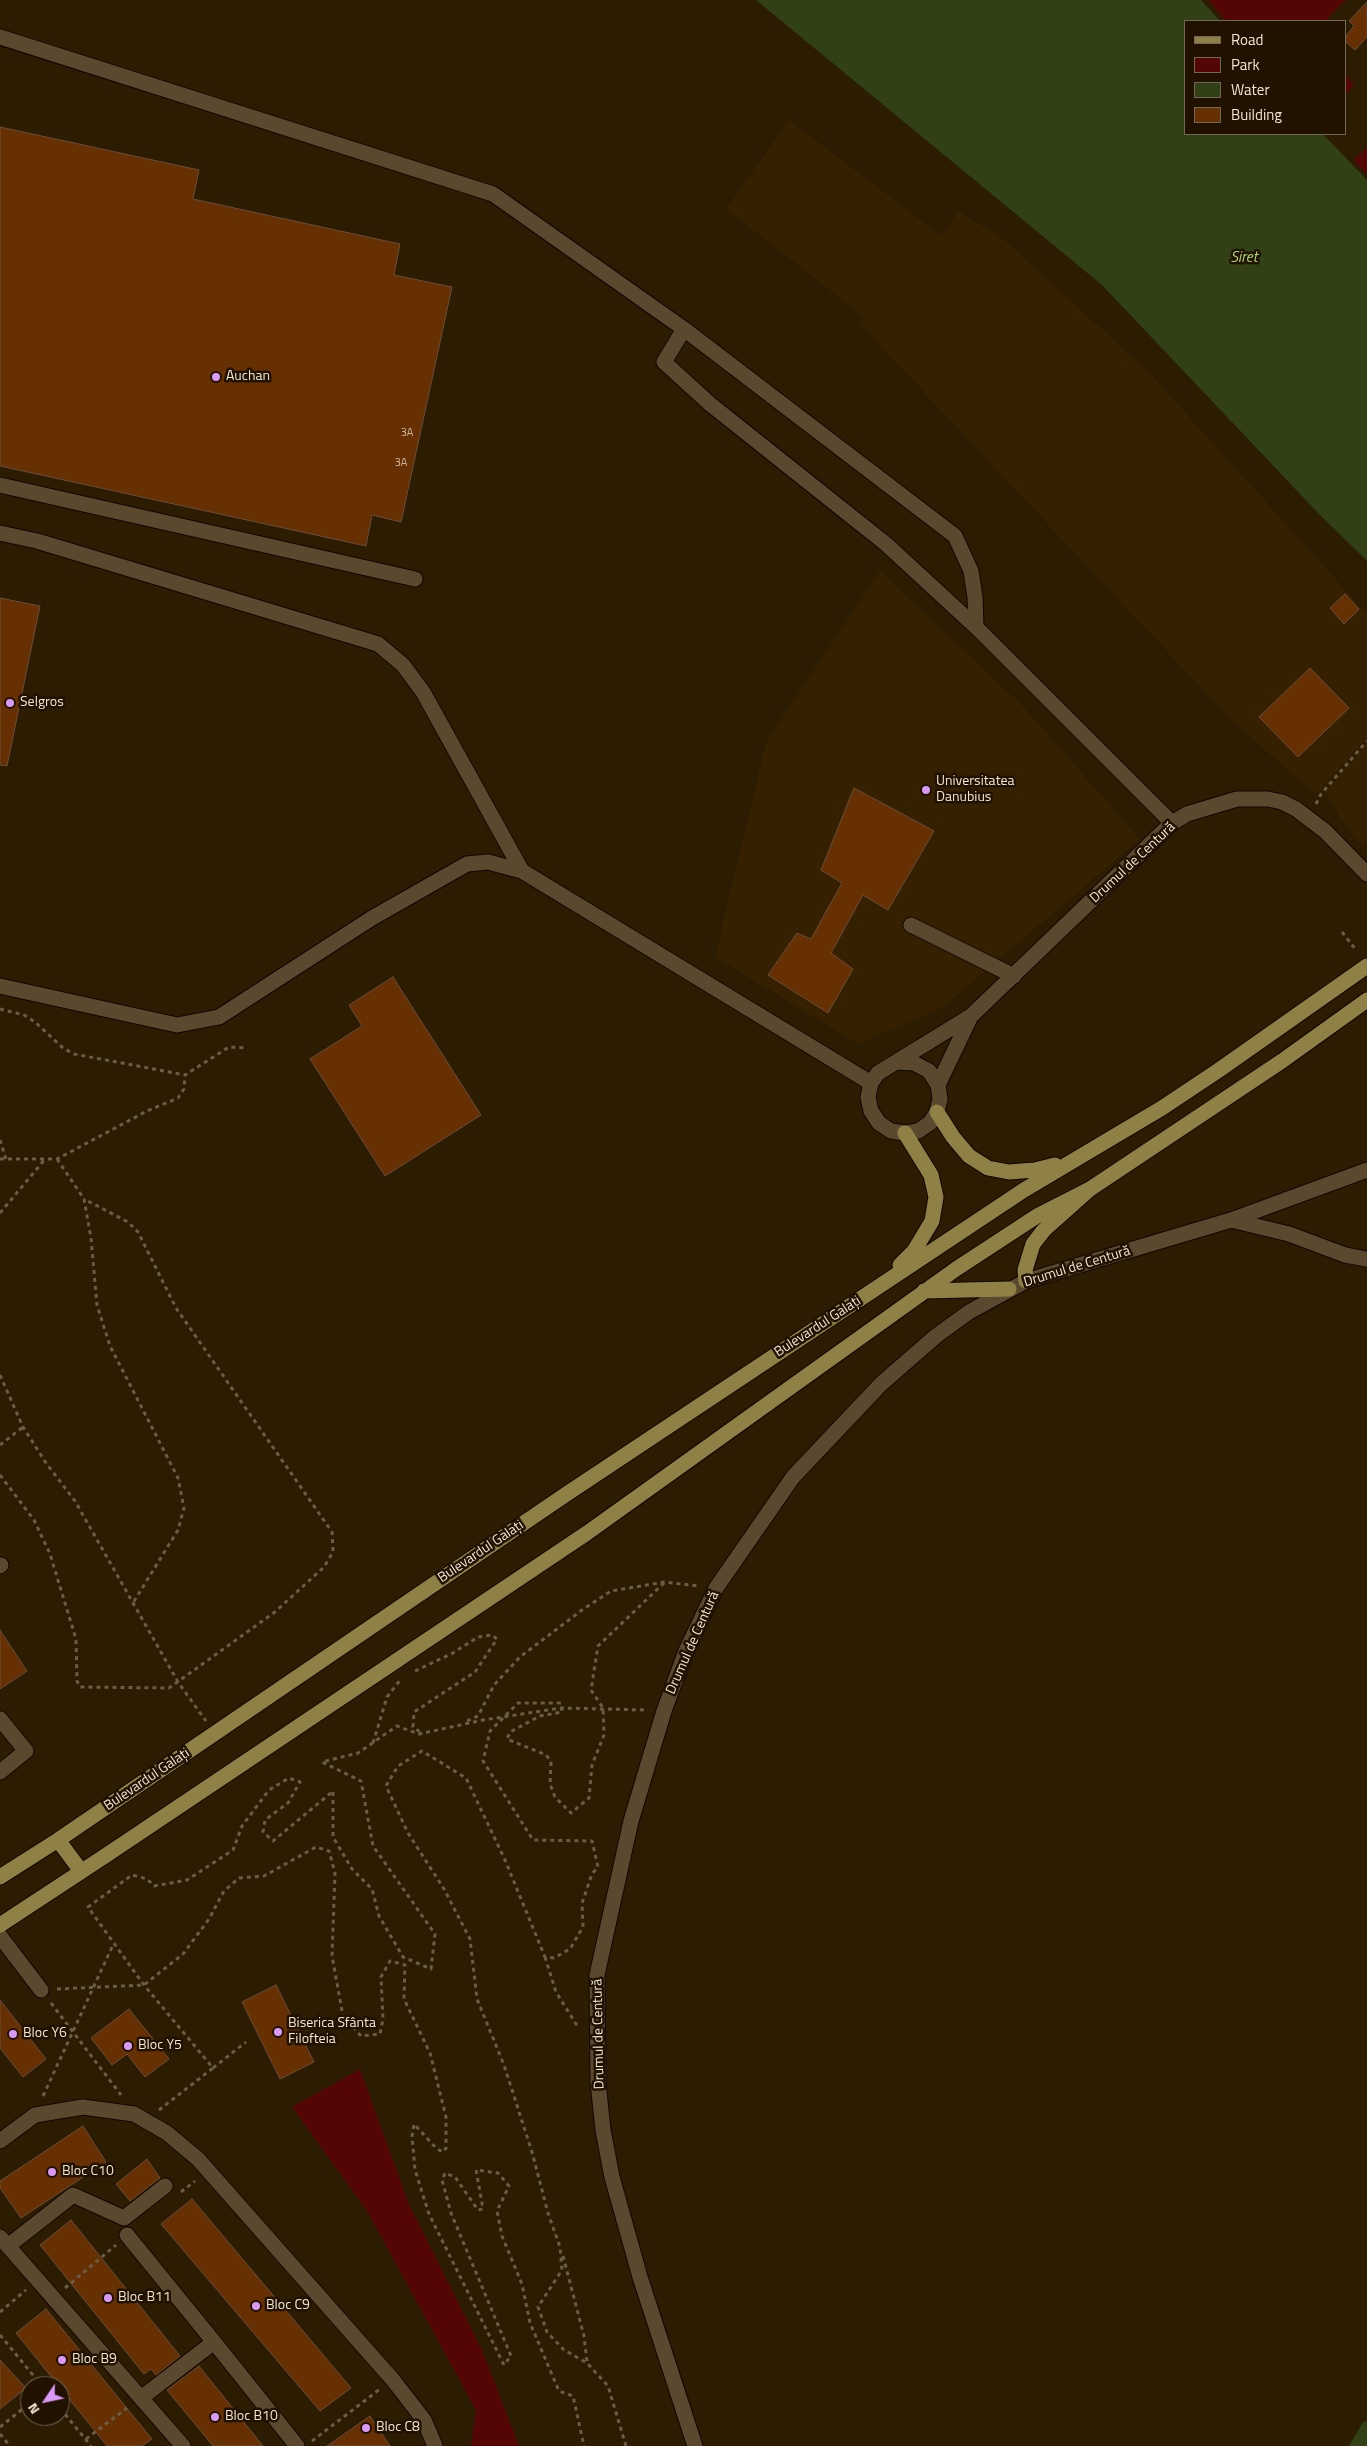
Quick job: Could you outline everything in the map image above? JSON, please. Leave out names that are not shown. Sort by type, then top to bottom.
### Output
[{"type":"main road","points":[[937,1112],[953,1137],[969,1156],[988,1168],[1009,1172],[1035,1170],[1070,1161],[1162,1108],[1367,966]]},
{"type":"main road","points":[[0,1924],[587,1534],[956,1269],[1037,1216],[1090,1189],[1282,1061],[1367,1000]]},
{"type":"main road","points":[[880,1286],[914,1251],[932,1221],[936,1197],[931,1176],[904,1133]]},
{"type":"main road","name":"Bulevardul Galați","points":[[0,1877],[215,1734],[565,1495],[1070,1161]]},
{"type":"main road","points":[[1026,1281],[1025,1270],[1033,1244],[1044,1230],[1090,1189]]},
{"type":"main road","points":[[924,1291],[1009,1289]]},
{"type":"main road","points":[[58,1840],[81,1871]]},
{"type":"street","points":[[0,37],[493,194],[684,329],[955,536],[971,571],[975,597],[976,627]]},
{"type":"street","points":[[684,329],[664,362],[710,404],[886,544],[976,627],[1172,823]]},
{"type":"street","points":[[0,485],[415,579]]},
{"type":"street","points":[[0,533],[38,541],[378,644],[403,665],[423,692],[522,871]]},
{"type":"street","name":"Drumul de Centură","points":[[871,1083],[882,1070],[971,1016],[1172,823],[1202,808],[1237,800],[1253,799],[1282,802],[1310,818],[1342,846],[1367,874]]},
{"type":"street","points":[[0,986],[177,1025],[219,1017],[372,918],[467,864],[488,862],[522,871],[871,1083],[868,1097],[871,1111],[879,1123],[891,1130],[904,1133],[918,1131],[930,1123],[937,1112]]},
{"type":"street","points":[[912,925],[1014,976]]},
{"type":"street","name":"Drumul de Centură","points":[[937,1112],[940,1099],[938,1085],[971,1016]]},
{"type":"street","points":[[898,1062],[914,1063],[929,1071],[938,1085]]},
{"type":"street","name":"Drumul de Centură","points":[[696,2446],[640,2277],[612,2177],[603,2130],[596,2033],[597,1975],[631,1821],[664,1712],[686,1651],[716,1588],[792,1476],[881,1384],[936,1336],[970,1312],[1026,1281],[1231,1220],[1367,1170]]},
{"type":"street","points":[[1231,1220],[1289,1234],[1345,1255],[1367,1259]]},
{"type":"street","points":[[0,1719],[26,1751],[0,1772]]},
{"type":"street","points":[[0,1936],[41,1990]]},
{"type":"street","points":[[0,2142],[34,2115],[83,2107],[141,2117],[198,2160],[393,2380],[424,2420],[435,2446]]},
{"type":"street","points":[[165,2186],[124,2218],[73,2195],[4,2242],[183,2446]]},
{"type":"street","points":[[127,2236],[297,2446]]},
{"type":"street","points":[[141,2398],[214,2342]]},
{"type":"path","points":[[1310,818],[1321,794],[1367,741]]},
{"type":"path","points":[[1342,932],[1356,950]]},
{"type":"path","points":[[0,1010],[24,1015],[63,1048],[74,1054],[184,1075],[229,1047],[247,1048]]},
{"type":"path","points":[[0,1159],[56,1159],[147,1111],[178,1098],[184,1089],[184,1075]]},
{"type":"path","points":[[0,1140],[6,1159]]},
{"type":"path","points":[[0,1213],[46,1158]]},
{"type":"path","points":[[56,1159],[84,1200],[91,1238],[97,1305],[110,1346],[178,1478],[184,1508],[178,1530],[132,1603]]},
{"type":"path","points":[[0,1475],[34,1520],[50,1554],[76,1639],[77,1681],[80,1687],[169,1688],[275,1612],[324,1567],[333,1552],[332,1532],[176,1308],[138,1232],[128,1222],[84,1200]]},
{"type":"path","points":[[0,1376],[23,1427],[46,1463],[75,1501],[178,1682],[215,1734]]},
{"type":"path","points":[[0,1445],[23,1427]]},
{"type":"path","points":[[459,1724],[478,1716],[494,1685],[520,1658],[582,1610],[611,1591],[665,1582],[716,1588]]},
{"type":"path","points":[[544,1957],[554,1958],[570,1949],[583,1928],[582,1903],[592,1874],[598,1867],[592,1842],[534,1840],[484,1761],[490,1731],[518,1703],[561,1703],[562,1712],[540,1716],[510,1732],[507,1739],[546,1755],[551,1762],[550,1784],[555,1797],[571,1813],[589,1798],[592,1766],[604,1735],[603,1708],[591,1690],[598,1646],[665,1582]]},
{"type":"path","points":[[412,1672],[453,1653],[478,1637],[492,1635],[497,1639],[475,1672],[414,1712],[413,1727],[421,1733]]},
{"type":"path","points":[[373,1743],[388,1696],[404,1676]]},
{"type":"path","points":[[212,2068],[113,1945],[88,1907],[132,1875],[147,1880],[154,1886],[187,1880],[233,1850],[242,1826],[269,1790],[290,1778],[300,1782],[288,1803],[265,1820],[263,1832],[272,1841],[333,1792],[333,1837],[352,1869],[372,1889],[379,1916],[403,1957],[431,1969],[435,1934],[373,1846],[362,1781],[322,1762],[358,1753],[397,1726],[421,1733],[459,1724],[562,1708],[603,1708],[664,1712]]},
{"type":"path","points":[[587,2363],[584,2336],[561,2249],[504,2065],[477,1999],[470,1938],[444,1889],[408,1833],[386,1786],[398,1766],[422,1750],[466,1778],[505,1860],[556,1992],[576,2024],[596,2033]]},
{"type":"path","points":[[41,1990],[144,1985],[183,1954],[209,1919],[224,1891],[239,1878],[264,1876],[316,1847],[329,1852],[335,1873],[332,1956],[343,2016],[361,2036],[380,2034],[383,2019],[381,1977],[390,1961],[405,1965],[404,1999],[430,2053],[446,2116],[446,2148],[443,2152],[437,2149],[414,2124],[412,2136],[415,2170],[429,2214],[504,2365],[511,2356],[451,2213],[442,2180],[445,2173],[454,2177],[478,2210],[482,2209],[476,2170],[498,2173],[509,2186],[497,2211],[502,2236],[522,2284],[530,2322],[559,2391],[573,2396],[584,2446]]},
{"type":"path","points":[[34,2115],[113,1945]]},
{"type":"path","points":[[41,1990],[141,2117],[246,2042]]},
{"type":"path","points":[[561,2249],[562,2270],[538,2307],[547,2332],[564,2350],[587,2363],[608,2386],[626,2446]]},
{"type":"path","points":[[0,2312],[38,2280]]},
{"type":"path","points":[[0,2335],[34,2376]]},
{"type":"path","points":[[306,2446],[393,2380]]},
{"type":"path","points":[[86,2439],[141,2398]]},
{"type":"path","points":[[0,2427],[20,2411]]},
{"type":"path","points":[[70,2420],[91,2446]]},
{"type":"path","points":[[0,2434],[10,2446]]},
{"type":"shaded area","points":[[789,120],[942,236],[958,211],[1001,237],[1149,372],[1367,614],[1367,737],[1320,791],[1315,794],[1233,722],[859,323],[864,317],[726,209]]},
{"type":"shaded area","name":"Universitatea Danubius","points":[[880,571],[1021,704],[1140,839],[942,1008],[858,1044],[715,957],[766,742]]},
{"type":"shaded area","points":[[1367,744],[1367,842],[1363,845],[1345,825],[1325,792]]},
{"type":"green space","points":[[1208,0],[1346,0],[1332,13],[1328,20],[1225,20]]},
{"type":"green space","points":[[1347,76],[1354,85],[1347,93]]},
{"type":"green space","points":[[1367,148],[1367,174],[1355,162],[1355,158]]},
{"type":"green space","points":[[360,2069],[408,2202],[483,2352],[519,2446],[471,2446],[476,2410],[367,2211],[292,2107]]},
{"type":"water","name":"Siret","points":[[756,0],[1201,0],[1219,20],[1184,20],[1184,135],[1324,135],[1367,180],[1367,561],[1319,514],[1102,285]]},
{"type":"water","points":[[1367,2421],[1367,2446],[1349,2446],[1363,2422]]},
{"type":"building","points":[[1367,2],[1367,37],[1355,50],[1347,43],[1347,35],[1354,26],[1349,21]]},
{"type":"building","name":"Auchan","points":[[0,127],[199,170],[193,199],[400,244],[394,275],[452,287],[401,522],[372,515],[366,546],[0,466]]},
{"type":"building","points":[[1345,594],[1359,609],[1344,624],[1330,608]]},
{"type":"building","name":"Selgros","points":[[0,598],[40,606],[7,766],[0,765]]},
{"type":"building","points":[[1310,668],[1349,708],[1298,757],[1259,717]]},
{"type":"building","points":[[854,788],[934,831],[888,910],[863,895],[831,953],[853,969],[828,1013],[768,975],[797,933],[811,939],[842,883],[821,870]]},
{"type":"building","points":[[393,977],[481,1115],[385,1176],[310,1059],[362,1026],[349,1005]]},
{"type":"building","points":[[0,1630],[27,1671],[0,1689]]},
{"type":"building","name":"Biserica Sfânta Filofteia","points":[[276,1985],[314,2062],[280,2079],[242,2002]]},
{"type":"building","name":"Bloc Y6","points":[[0,2000],[46,2059],[23,2077],[0,2048]]},
{"type":"building","name":"Bloc Y5","points":[[129,2009],[169,2059],[145,2077],[127,2054],[112,2065],[91,2038]]},
{"type":"building","name":"Bloc C10","points":[[83,2126],[106,2162],[21,2218],[0,2188],[0,2181]]},
{"type":"building","points":[[147,2159],[160,2178],[130,2201],[116,2184]]},
{"type":"building","name":"Bloc C9","points":[[192,2199],[351,2388],[320,2411],[161,2224]]},
{"type":"building","name":"Bloc B11","points":[[71,2220],[180,2356],[156,2375],[151,2369],[144,2374],[40,2245]]},
{"type":"building","name":"Bloc B9","points":[[46,2309],[152,2439],[142,2446],[107,2446],[70,2400],[70,2376],[51,2376],[16,2333]]},
{"type":"building","points":[[0,2360],[20,2382],[20,2393],[0,2409]]},
{"type":"building","name":"Bloc B10","points":[[199,2366],[263,2446],[213,2446],[167,2390]]},
{"type":"building","name":"Bloc C8","points":[[370,2416],[390,2446],[327,2446]]},
{"type":"place","name":"Auchan","points":[[216,377]]},
{"type":"place","name":"Selgros","points":[[10,703]]},
{"type":"place","name":"Universitatea Danubius","points":[[926,790]]},
{"type":"place","name":"Biserica Sfânta Filofteia","points":[[278,2032]]},
{"type":"place","name":"Bloc Y6","points":[[13,2034]]},
{"type":"place","name":"Bloc Y5","points":[[128,2046]]},
{"type":"place","name":"Bloc C10","points":[[52,2172]]},
{"type":"place","name":"Bloc B11","points":[[108,2298]]},
{"type":"place","name":"Bloc C9","points":[[256,2306]]},
{"type":"place","name":"Bloc B9","points":[[62,2360]]},
{"type":"place","name":"Bloc B10","points":[[215,2417]]},
{"type":"place","name":"Bloc C8","points":[[366,2428]]}]
